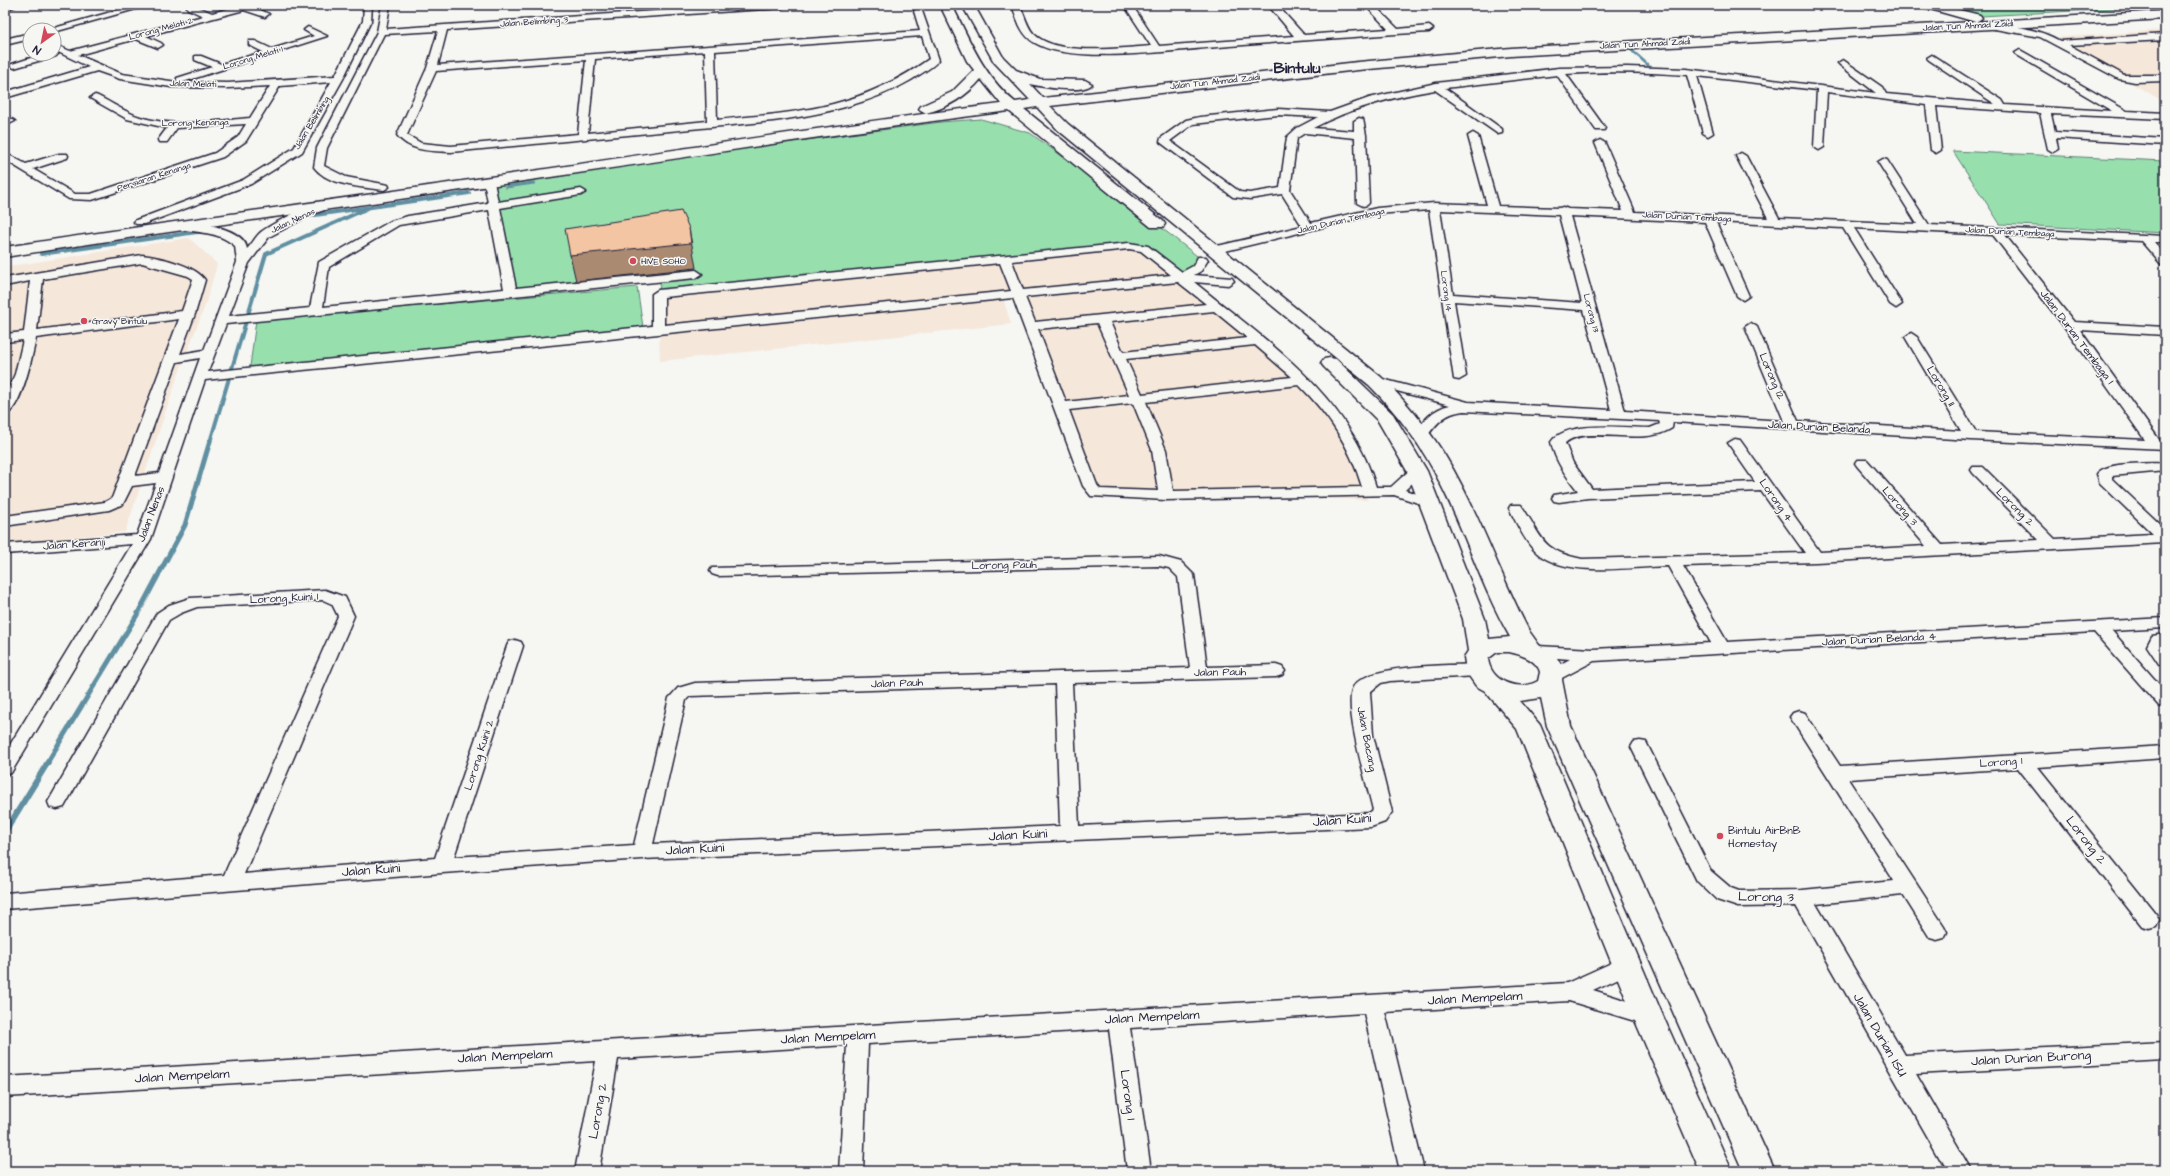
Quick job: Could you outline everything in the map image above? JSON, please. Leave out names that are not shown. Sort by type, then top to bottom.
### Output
[{"type":"main road","points":[[946,5],[973,61],[1007,102],[1169,233]]},
{"type":"main road","points":[[968,5],[998,59],[1063,128],[1202,254],[1228,281],[1342,372],[1386,418],[1417,471],[1430,503],[1474,619],[1484,670],[1528,725],[1629,964],[1648,1016],[1716,1171]]},
{"type":"main road","points":[[1915,5],[1942,21]]},
{"type":"main road","points":[[1927,5],[1984,22]]},
{"type":"main road","name":"Jalan Tun Ahmad Zaidi","points":[[1129,87],[1512,52],[1984,22],[2165,8]]},
{"type":"main road","name":"Jalan Tun Ahmad Zaidi","points":[[1129,87],[1499,45],[1910,21],[1984,22],[2165,15]]},
{"type":"main road","points":[[2111,18],[2165,24]]},
{"type":"main road","points":[[1009,70],[1028,81],[1050,85],[1129,87]]},
{"type":"main road","points":[[921,110],[936,106],[954,97],[972,82],[980,71]]},
{"type":"main road","points":[[5,242],[921,110],[1037,99],[1129,87]]},
{"type":"main road","points":[[1063,128],[1069,114],[1081,106],[1129,87]]},
{"type":"main road","points":[[5,252],[162,227],[331,205],[937,115],[1007,102]]},
{"type":"main road","points":[[937,115],[983,116],[1011,120],[1033,127],[1047,135]]},
{"type":"main road","points":[[1202,254],[1374,381],[1402,410],[1450,482],[1513,620],[1534,651],[1546,660],[1551,668],[1558,726],[1759,1171]]},
{"type":"main road","points":[[1484,670],[1488,647],[1508,644],[1534,651]]},
{"type":"main road","points":[[1484,670],[1517,694],[1528,693],[1546,687],[1551,678]]},
{"type":"street","points":[[5,7],[14,5]]},
{"type":"street","points":[[62,27],[146,5]]},
{"type":"street","name":"Jalan Belimbing","points":[[140,222],[247,182],[272,168],[298,150],[338,79],[367,21],[368,5]]},
{"type":"street","name":"Jalan Belimbing","points":[[384,187],[344,181],[328,175],[319,167],[322,148],[381,32],[386,5]]},
{"type":"street","name":"Jalan Belimbing 3","points":[[381,32],[782,5]]},
{"type":"street","points":[[1016,5],[1031,36],[1042,42],[1063,48],[1088,52],[1157,49],[1429,29]]},
{"type":"street","points":[[1128,5],[1157,49]]},
{"type":"street","points":[[1272,5],[1301,38]]},
{"type":"street","points":[[1369,5],[1395,32]]},
{"type":"street","points":[[248,6],[265,14]]},
{"type":"street","name":"Lorong Melati 2","points":[[62,51],[137,36],[248,6]]},
{"type":"street","points":[[191,7],[211,16]]},
{"type":"street","points":[[443,28],[432,68],[402,135],[409,143],[426,148],[451,149],[821,112],[865,100],[889,90],[934,60],[918,11]]},
{"type":"street","points":[[193,20],[210,28]]},
{"type":"street","points":[[1984,22],[2043,34],[2122,77],[2134,79],[2165,78]]},
{"type":"street","points":[[145,25],[158,30]]},
{"type":"street","name":"Lorong Melati 1","points":[[166,84],[323,36],[308,30]]},
{"type":"street","points":[[432,68],[926,33]]},
{"type":"street","points":[[137,36],[158,45]]},
{"type":"street","points":[[2062,43],[2165,37]]},
{"type":"street","points":[[5,42],[22,38]]},
{"type":"street","points":[[252,43],[271,52]]},
{"type":"street","points":[[710,48],[712,124]]},
{"type":"street","name":"Jalan Melati","points":[[62,53],[122,77],[166,84],[217,84],[338,79]]},
{"type":"street","points":[[2020,54],[2124,114]]},
{"type":"street","points":[[583,136],[591,57]]},
{"type":"street","points":[[198,58],[220,67]]},
{"type":"street","points":[[1932,58],[1998,102],[2001,107]]},
{"type":"street","name":"Lorong Melati 2","points":[[14,65],[24,62]]},
{"type":"street","points":[[1843,63],[1879,89],[1882,96]]},
{"type":"street","points":[[1741,67],[1749,78]]},
{"type":"street","points":[[5,94],[96,68]]},
{"type":"street","points":[[1309,228],[1285,190],[1292,137],[1301,130],[1330,115],[1399,93],[1436,86],[1559,71],[1626,70],[1691,73],[1749,78],[1931,102],[2045,111],[2165,116]]},
{"type":"street","points":[[1559,71],[1600,128]]},
{"type":"street","points":[[1691,73],[1708,133]]},
{"type":"street","name":"Persiaran Kenanga","points":[[5,156],[73,197],[92,197],[219,155],[242,139],[277,82]]},
{"type":"street","points":[[1436,86],[1498,130]]},
{"type":"street","points":[[1819,147],[1822,88]]},
{"type":"street","name":"Lorong Kenanga","points":[[95,98],[136,119],[174,125],[252,121]]},
{"type":"street","points":[[1931,102],[1936,150]]},
{"type":"street","points":[[2045,111],[2053,149]]},
{"type":"street","points":[[1285,190],[1250,196],[1237,195],[1165,142],[1190,122],[1200,120],[1278,112],[1330,115]]},
{"type":"street","points":[[1359,121],[1361,134],[1363,203]]},
{"type":"street","points":[[163,140],[174,125]]},
{"type":"street","points":[[1301,130],[1361,134]]},
{"type":"street","points":[[2050,135],[2165,142]]},
{"type":"street","points":[[1473,136],[1493,207]]},
{"type":"street","points":[[1600,143],[1630,214]]},
{"type":"street","points":[[24,168],[63,156]]},
{"type":"street","points":[[1741,156],[1775,221]]},
{"type":"street","points":[[1883,162],[1925,228]]},
{"type":"street","points":[[489,182],[511,292]]},
{"type":"street","points":[[316,312],[321,269],[325,263],[401,221],[581,192]]},
{"type":"street","name":"Jalan Nenas","points":[[5,768],[143,539],[200,377],[243,262],[264,235],[306,213],[331,205]]},
{"type":"street","name":"Jalan Durian Tembaga","points":[[1202,254],[1377,211],[1434,206],[1562,210],[2165,239]]},
{"type":"street","name":"Lorong 14","points":[[1434,206],[1459,376]]},
{"type":"street","name":"Lorong 13","points":[[1562,210],[1618,415]]},
{"type":"street","points":[[1709,218],[1743,296]]},
{"type":"street","points":[[1846,224],[1896,304]]},
{"type":"street","points":[[162,227],[194,226],[226,233],[241,245],[243,262]]},
{"type":"street","name":"Jalan Durian Tembaga 1","points":[[1997,232],[2160,445]]},
{"type":"street","points":[[2144,238],[2165,261]]},
{"type":"street","points":[[658,329],[658,294],[1005,258],[1138,246],[1144,248],[1304,380],[1334,414],[1355,447],[1370,491]]},
{"type":"street","points":[[1181,278],[1197,268],[1202,254]]},
{"type":"street","points":[[1005,258],[1090,486],[1096,493],[1166,496],[1395,490],[1430,503]]},
{"type":"street","points":[[5,282],[142,259],[152,260],[197,277],[199,280],[172,359],[118,500],[109,506],[5,521]]},
{"type":"street","points":[[221,321],[696,274]]},
{"type":"street","points":[[5,411],[22,374],[30,336],[37,276]]},
{"type":"street","points":[[200,377],[658,329],[1181,278],[1228,281]]},
{"type":"street","points":[[1447,297],[1589,307]]},
{"type":"street","points":[[1031,326],[1217,307]]},
{"type":"street","points":[[5,338],[30,336],[188,314]]},
{"type":"street","points":[[1102,319],[1159,450],[1166,496]]},
{"type":"street","points":[[2070,326],[2165,331]]},
{"type":"street","name":"Lorong 12","points":[[1751,327],[1793,425]]},
{"type":"street","name":"Lorong 11","points":[[1912,337],[1971,436]]},
{"type":"street","points":[[1118,356],[1258,341]]},
{"type":"street","points":[[172,359],[209,353]]},
{"type":"street","points":[[1061,407],[1304,380]]},
{"type":"street","points":[[1374,381],[1421,395],[1473,406]]},
{"type":"street","points":[[1420,436],[1427,424],[1443,410],[1473,406]]},
{"type":"street","name":"Jalan Durian Belanda","points":[[1473,406],[1971,436],[2160,445]]},
{"type":"street","points":[[1588,494],[1580,484],[1559,449],[1558,442],[1566,435],[1575,432],[1650,432],[1661,429],[1667,425],[1665,418]]},
{"type":"street","name":"Lorong 4","points":[[1735,443],[1816,557]]},
{"type":"street","name":"Lorong 3","points":[[1862,463],[1938,550]]},
{"type":"street","points":[[2165,467],[2111,470],[2104,474],[2105,480],[2165,537]]},
{"type":"street","name":"Lorong 2","points":[[1978,470],[2052,544]]},
{"type":"street","points":[[1395,490],[1417,471]]},
{"type":"street","points":[[126,482],[165,477]]},
{"type":"street","points":[[1559,498],[1588,494],[1767,486]]},
{"type":"street","points":[[1516,508],[1543,552],[1562,560],[1582,564],[1816,557],[2165,537]]},
{"type":"street","name":"Jalan Keranji","points":[[5,549],[143,539]]},
{"type":"street","name":"Lorong Pauh","points":[[718,571],[1159,561],[1175,565],[1186,575],[1199,672]]},
{"type":"street","points":[[1673,562],[1722,647]]},
{"type":"street","name":"Lorong Kuini 1","points":[[57,802],[163,617],[175,609],[196,602],[325,595],[340,602],[346,616],[231,881]]},
{"type":"street","name":"Jalan Durian Belanda 4","points":[[1534,651],[1593,655],[2165,623]]},
{"type":"street","points":[[2098,626],[2165,702]]},
{"type":"street","points":[[2165,640],[2158,640],[2156,646],[2157,651],[2165,660]]},
{"type":"street","name":"Lorong Kuini 2","points":[[442,865],[515,646]]},
{"type":"street","points":[[1551,678],[1593,655]]},
{"type":"street","name":"Jalan Bacang","points":[[1383,812],[1367,745],[1360,702],[1361,690],[1376,678],[1390,675],[1484,670]]},
{"type":"street","name":"Jalan Pauh","points":[[642,852],[678,698],[684,692],[695,689],[1063,678],[1199,672],[1276,671]]},
{"type":"street","points":[[1063,678],[1070,833]]},
{"type":"street","points":[[1799,717],[1938,932]]},
{"type":"street","name":"Lorong 3","points":[[1640,747],[1704,876],[1714,887],[1724,894],[1738,899],[1802,898],[1908,887]]},
{"type":"street","name":"Lorong 1","points":[[1836,773],[2165,752]]},
{"type":"street","name":"Lorong 2","points":[[2023,761],[2148,920]]},
{"type":"street","name":"Jalan Kuini","points":[[5,901],[231,881],[642,852],[1371,820],[1378,817],[1383,812]]},
{"type":"street","name":"Jalan Durian ISU","points":[[1802,898],[1960,1171]]},
{"type":"street","points":[[1569,992],[1629,964]]},
{"type":"street","name":"Jalan Mempelam","points":[[5,1087],[1569,992],[1648,1016]]},
{"type":"street","points":[[1372,1004],[1412,1171]]},
{"type":"street","name":"Lorong 1","points":[[1118,1019],[1139,1171]]},
{"type":"street","points":[[851,1171],[858,1035]]},
{"type":"street","name":"Lorong 2","points":[[587,1171],[609,1050]]},
{"type":"street","name":"Jalan Durian Burong","points":[[1898,1065],[2165,1051]]},
{"type":"shaded area","points":[[2165,30],[2165,102],[2050,38]]},
{"type":"shaded area","points":[[189,238],[217,264],[206,303],[176,381],[125,532],[5,544],[5,267]]},
{"type":"shaded area","points":[[1138,247],[1301,377],[1355,447],[1367,500],[1093,491],[1019,294],[1002,296],[1011,324],[660,361],[658,294]]},
{"type":"green space","points":[[1946,5],[2165,6],[1981,16],[1952,9]]},
{"type":"green space","points":[[981,119],[1030,133],[1163,229],[1202,260],[1181,278],[1138,247],[658,294],[662,277],[511,292],[489,182],[941,122]]},
{"type":"green space","points":[[1953,151],[2165,161],[2165,233],[2000,224]]},
{"type":"green space","points":[[637,287],[643,327],[250,367],[256,320]]},
{"type":"building","points":[[681,211],[689,228],[691,243],[570,255],[565,229]]},
{"type":"waterway","points":[[1631,47],[1628,47],[1648,65]]},
{"type":"waterway","points":[[506,187],[534,183]]},
{"type":"waterway","points":[[308,216],[469,193],[467,193]]},
{"type":"waterway","points":[[210,442],[266,254],[368,208]]},
{"type":"waterway","points":[[41,254],[204,231]]},
{"type":"waterway","points":[[47,763],[137,615],[185,525],[210,441]]},
{"type":"waterway","points":[[5,832],[48,762]]},
{"type":"place","name":"HIVE SOHO","points":[[633,261]]},
{"type":"place","name":"Gravy Bintulu","points":[[84,321]]},
{"type":"place","name":"Bintulu AirBnB Homestay","points":[[1720,836]]},
{"type":"district","name":"Bintulu","points":[[1297,68]]}]
